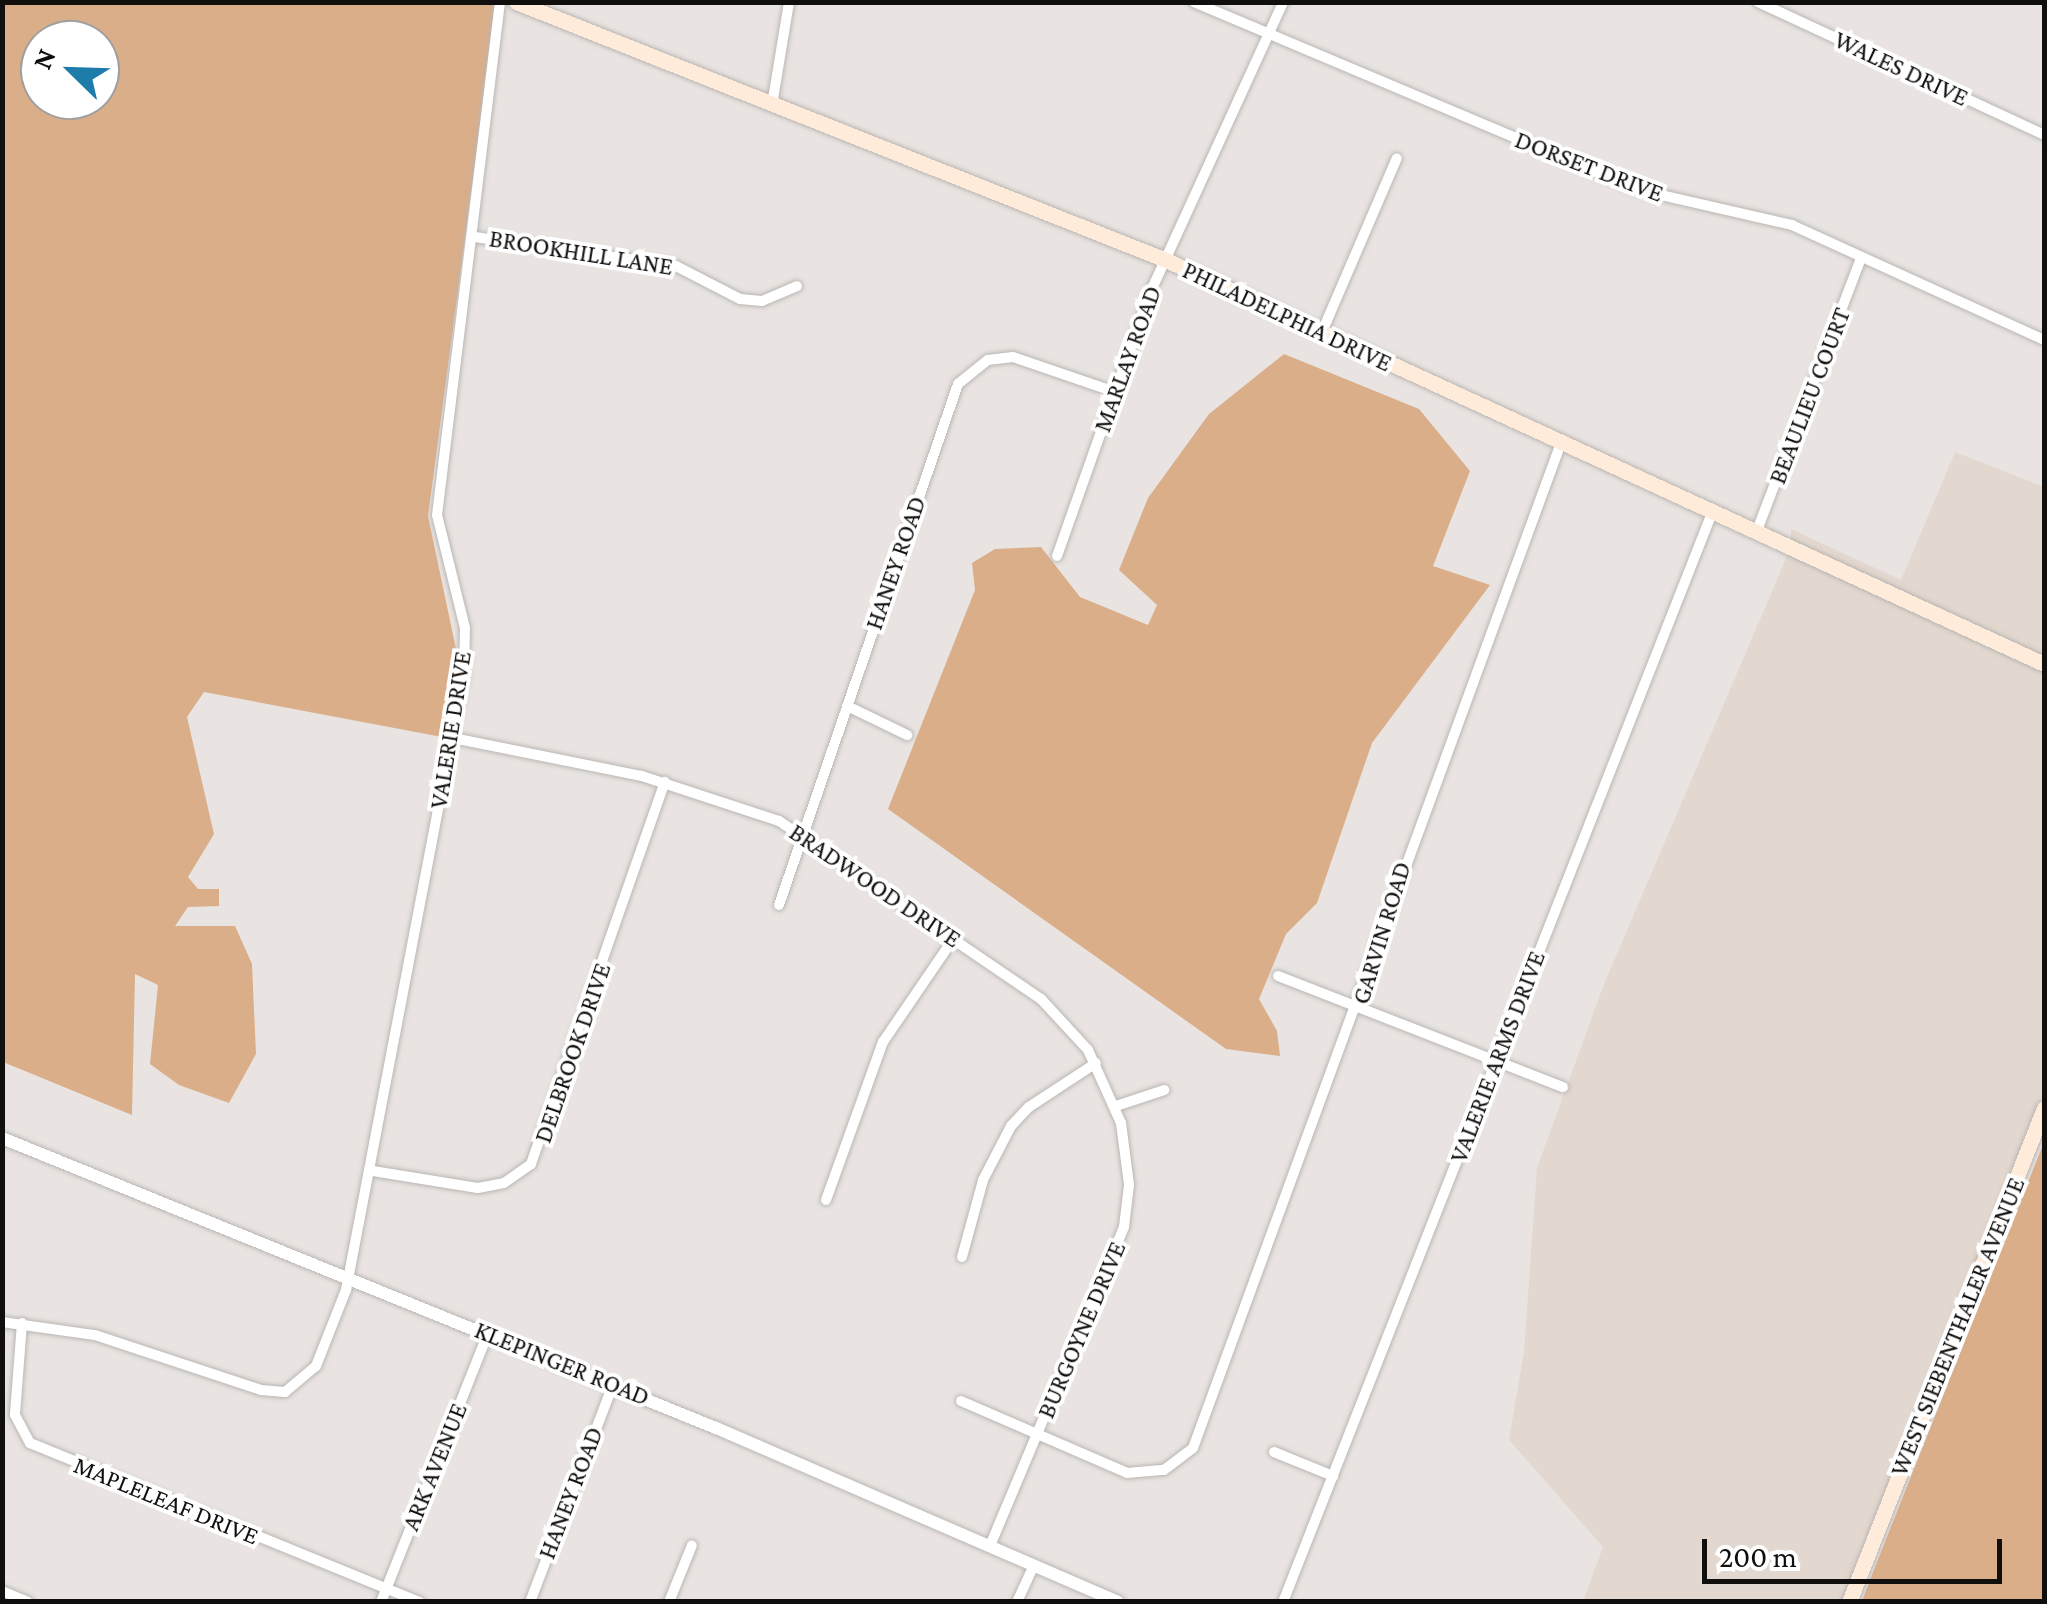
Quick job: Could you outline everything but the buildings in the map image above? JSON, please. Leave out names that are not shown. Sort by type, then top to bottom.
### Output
[{"type":"main road","name":"PHILADELPHIA DRIVE","points":[[516,2],[1166,260],[2044,664]]},
{"type":"main road","name":"WEST SIEBENTHALER AVENUE","points":[[1849,1602],[2044,1108]]},
{"type":"street","name":"VALERIE DRIVE","points":[[22,1323],[131,1344],[261,1390],[286,1392],[316,1366],[350,1278],[453,738],[465,628],[437,515],[475,237],[500,2]]},
{"type":"street","points":[[772,105],[789,2]]},
{"type":"street","name":"DORSET DRIVE","points":[[1194,2],[1266,38],[1639,190],[1773,218],[2044,340]]},
{"type":"street","name":"MARLAY ROAD","points":[[1056,556],[1166,260],[1283,2]]},
{"type":"street","name":"WALES DRIVE","points":[[1758,2],[2044,135]]},
{"type":"street","points":[[1322,332],[1397,158]]},
{"type":"street","name":"BROOKHILL LANE","points":[[475,237],[676,266],[740,299],[762,301],[797,286]]},
{"type":"street","name":"BEAULIEU COURT","points":[[1756,533],[1862,258]]},
{"type":"street","name":"HANEY ROAD","points":[[780,905],[966,374],[988,360],[1012,357],[1115,392]]},
{"type":"street","name":"GARVIN ROAD","points":[[961,1401],[1145,1475],[1182,1460],[1203,1422],[1359,1008],[1386,909],[1562,443]]},
{"type":"street","name":"VALERIE ARMS DRIVE","points":[[1284,1602],[1712,513]]},
{"type":"street","points":[[847,706],[907,736]]},
{"type":"street","name":"BRADWOOD DRIVE","points":[[453,738],[665,782],[804,835],[1042,999],[1096,1063],[1116,1106]]},
{"type":"street","name":"DELBROOK DRIVE","points":[[373,1171],[486,1188],[531,1164],[665,782]]},
{"type":"street","points":[[826,1200],[883,1042],[954,938]]},
{"type":"street","points":[[1278,976],[1563,1087]]},
{"type":"street","points":[[962,1257],[983,1180],[1011,1126],[1029,1107],[1096,1063]]},
{"type":"street","points":[[1116,1106],[1164,1090]]},
{"type":"street","name":"BURGOYNE DRIVE","points":[[990,1546],[1124,1228],[1128,1159],[1116,1106]]},
{"type":"street","name":"KLEPINGER ROAD","points":[[2,1138],[488,1333],[1118,1602]]},
{"type":"street","points":[[2,1322],[22,1323]]},
{"type":"street","name":"MAPLELEAF DRIVE","points":[[22,1323],[15,1414],[30,1444],[420,1602]]},
{"type":"street","name":"ARK AVENUE","points":[[381,1602],[488,1333]]},
{"type":"street","name":"HANEY ROAD","points":[[530,1602],[612,1385]]},
{"type":"street","points":[[1274,1452],[1333,1476]]},
{"type":"street","points":[[669,1602],[692,1546]]},
{"type":"street","points":[[1017,1602],[1034,1565]]},
{"type":"street","points":[[2,1592],[28,1602]]},
{"type":"shaded area","points":[[490,2],[496,5],[428,516],[456,649],[442,737],[204,692],[187,717],[214,834],[188,877],[198,889],[219,889],[219,906],[188,907],[175,926],[235,926],[252,964],[256,1054],[229,1103],[179,1085],[150,1064],[158,985],[135,974],[132,1115],[3,1062],[2,3]]},
{"type":"shaded area","points":[[1284,354],[1419,409],[1470,471],[1433,566],[1490,585],[1372,743],[1317,903],[1286,934],[1259,999],[1277,1031],[1280,1056],[1226,1049],[888,809],[975,590],[972,563],[995,549],[1041,547],[1080,597],[1148,625],[1157,605],[1119,570],[1148,498],[1209,414]]},
{"type":"shaded area","points":[[1955,452],[2044,487],[2044,1092],[1841,1601],[1583,1601],[1603,1547],[1509,1440],[1524,1351],[1537,1168],[1604,984],[1790,549],[1791,529],[1901,580]]},
{"type":"shaded area","points":[[2044,1142],[2044,1601],[1862,1601],[1875,1567]]}]
